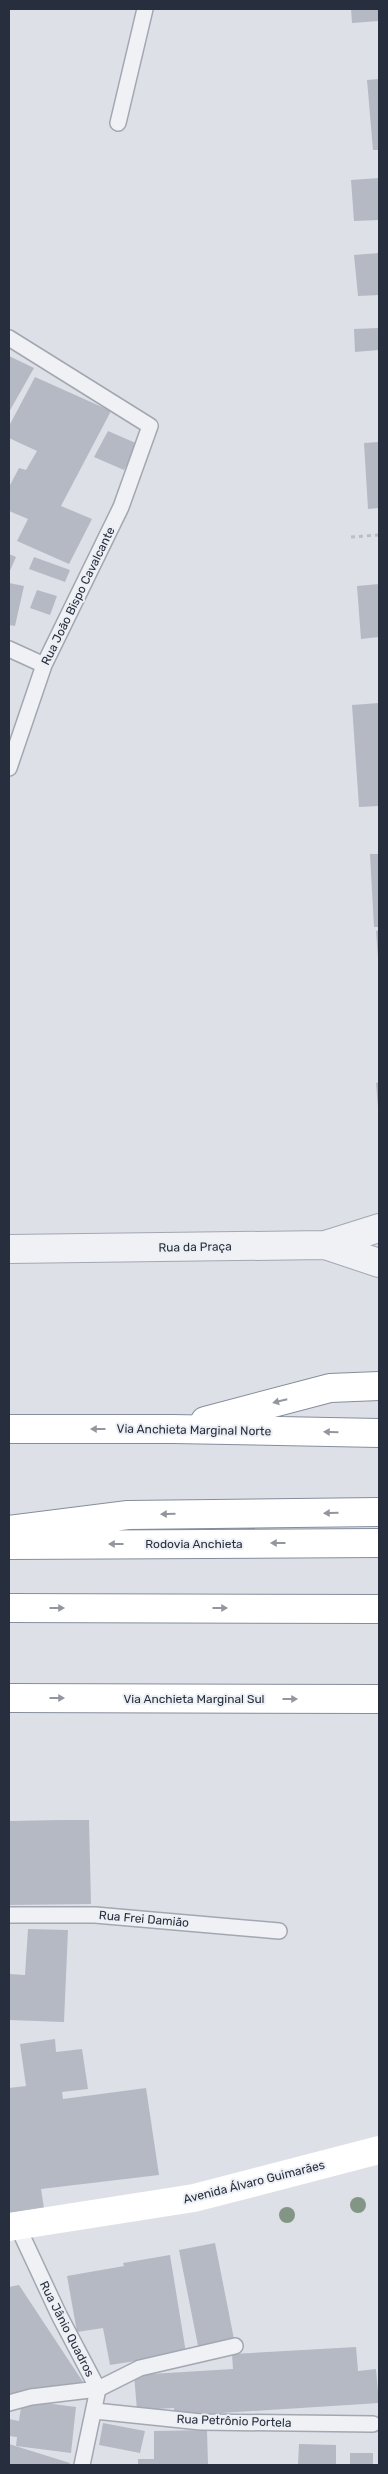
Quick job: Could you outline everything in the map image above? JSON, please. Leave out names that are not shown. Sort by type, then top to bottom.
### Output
[{"type":"main road","points":[[173,1429],[330,1388],[379,1386]]},
{"type":"main road","name":"Via Anchieta Marginal Norte","points":[[9,1430],[173,1429],[379,1433]]},
{"type":"main road","points":[[9,1530],[128,1515],[379,1512]]},
{"type":"main road","name":"Rodovia Anchieta","points":[[9,1545],[379,1543]]},
{"type":"main road","points":[[9,1608],[379,1608]]},
{"type":"main road","name":"Via Anchieta Marginal Sul","points":[[9,1698],[379,1699]]},
{"type":"main road","name":"Avenida Álvaro Guimarães","points":[[13,2226],[194,2198],[379,2150]]},
{"type":"street","points":[[325,1245],[379,1228]]},
{"type":"street","name":"Rua da Praça","points":[[9,1249],[325,1245],[379,1263]]},
{"type":"lane","points":[[118,123],[145,9]]},
{"type":"lane","name":"Rua João Bispo Cavalcante","points":[[9,338],[150,426],[121,507],[44,665],[9,768]]},
{"type":"lane","points":[[9,649],[44,665]]},
{"type":"lane","name":"Rua Frei Damião","points":[[9,1916],[95,1915],[279,1931]]},
{"type":"lane","name":"Rua Jânio Quadros","points":[[13,2226],[98,2389],[95,2411],[82,2465]]},
{"type":"lane","points":[[9,2403],[31,2397],[98,2389],[140,2368],[235,2346]]},
{"type":"lane","name":"Rua Petrônio Portela","points":[[95,2411],[201,2422],[373,2424]]},
{"type":"path","points":[[351,536],[379,536]]},
{"type":"building","points":[[351,9],[379,9],[379,21],[352,23]]},
{"type":"building","points":[[379,79],[379,150],[373,150],[367,80]]},
{"type":"building","points":[[379,178],[379,220],[354,221],[351,180]]},
{"type":"building","points":[[379,253],[379,295],[358,296],[354,255]]},
{"type":"building","points":[[379,328],[379,350],[355,352],[354,329]]},
{"type":"building","points":[[9,356],[34,368],[9,412]]},
{"type":"building","points":[[35,377],[111,411],[61,506],[92,519],[69,564],[17,541],[28,519],[9,511],[9,487],[19,468],[26,470],[37,451],[9,438],[9,426]]},
{"type":"building","points":[[108,431],[138,444],[124,470],[94,457]]},
{"type":"building","points":[[379,442],[379,508],[368,509],[364,443]]},
{"type":"building","points":[[9,554],[16,557],[9,573]]},
{"type":"building","points":[[34,557],[70,570],[65,582],[29,569]]},
{"type":"building","points":[[9,583],[24,586],[15,626],[9,625]]},
{"type":"building","points":[[379,584],[379,637],[361,639],[357,586]]},
{"type":"building","points":[[37,590],[57,596],[50,615],[30,608]]},
{"type":"building","points":[[379,703],[379,806],[359,807],[352,705]]},
{"type":"building","points":[[370,854],[379,854],[379,927],[374,927]]},
{"type":"building","points":[[379,930],[379,958],[378,958],[376,931]]},
{"type":"building","points":[[379,1082],[379,1107],[378,1107],[376,1083]]},
{"type":"building","points":[[89,1820],[91,1904],[9,1905],[9,1821]]},
{"type":"building","points":[[28,1929],[68,1930],[64,2022],[9,2020],[9,1974],[25,1975]]},
{"type":"building","points":[[55,2039],[56,2052],[82,2049],[88,2089],[62,2092],[63,2099],[146,2088],[159,2175],[41,2189],[44,2208],[9,2213],[9,2088],[26,2086],[20,2044]]},
{"type":"building","points":[[215,2243],[234,2339],[198,2346],[179,2250]]},
{"type":"building","points":[[170,2255],[186,2353],[110,2365],[103,2328],[77,2332],[67,2276],[124,2266],[123,2263]]},
{"type":"building","points":[[19,2285],[83,2382],[9,2397],[9,2287]]},
{"type":"building","points":[[356,2347],[358,2371],[376,2369],[379,2403],[174,2416],[174,2408],[137,2410],[134,2375],[233,2369],[232,2354]]},
{"type":"building","points":[[22,2400],[76,2407],[71,2453],[16,2446],[17,2437],[9,2436],[9,2419],[19,2421]]},
{"type":"building","points":[[103,2423],[145,2431],[140,2453],[99,2445]]},
{"type":"building","points":[[207,2430],[208,2465],[138,2465],[138,2459],[154,2459],[154,2431]]},
{"type":"building","points":[[9,2444],[70,2463],[69,2465],[9,2465]]},
{"type":"building","points":[[299,2444],[336,2445],[336,2465],[298,2465]]},
{"type":"building","points":[[350,2453],[373,2453],[373,2465],[350,2465]]}]
